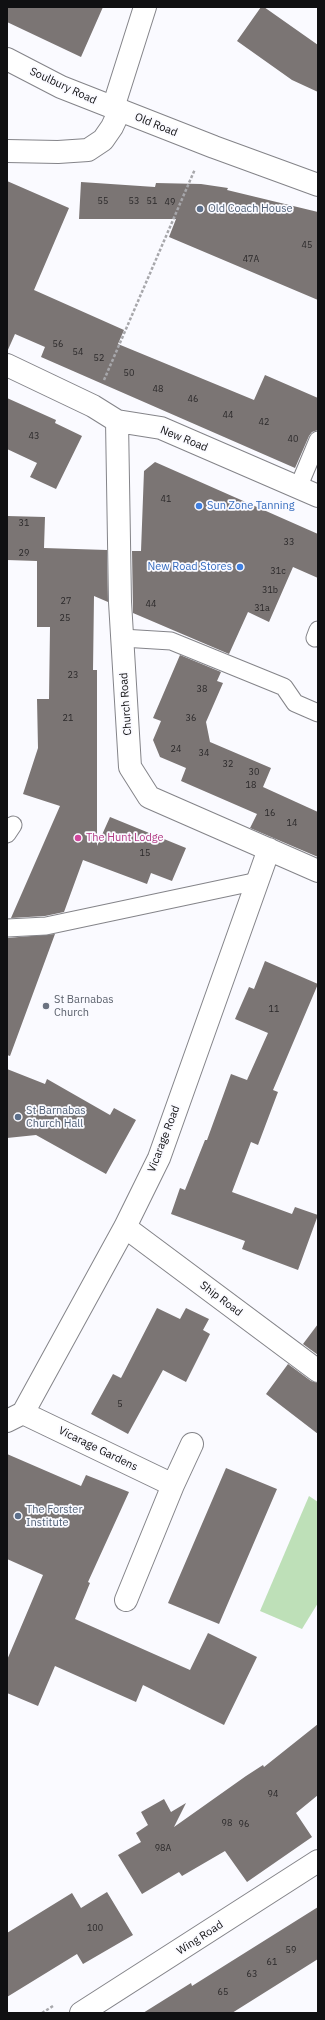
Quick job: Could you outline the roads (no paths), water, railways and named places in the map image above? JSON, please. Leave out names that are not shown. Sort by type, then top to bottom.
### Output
[{"type":"street","points":[[7,151],[58,152],[88,150],[103,140],[112,127],[145,7]]},
{"type":"street","name":"Soulbury Road","points":[[7,59],[61,87],[116,109]]},
{"type":"street","name":"Old Road","points":[[116,109],[318,185]]},
{"type":"street","name":"New Road","points":[[7,365],[93,406],[118,421],[161,428],[308,492]]},
{"type":"street","name":"Church Road","points":[[118,421],[120,602],[130,767],[149,797],[318,871]]},
{"type":"street","name":"Vicarage Road","points":[[15,1417],[124,1227],[158,1158],[270,849]]},
{"type":"street","name":"Ship Road","points":[[124,1227],[318,1371]]},
{"type":"street","name":"Vicarage Gardens","points":[[15,1417],[173,1485]]},
{"type":"street","points":[[126,1600],[173,1485],[192,1444]]},
{"type":"street","name":"Wing Road","points":[[81,2013],[318,1861]]},
{"type":"lane","points":[[308,492],[318,440]]},
{"type":"lane","points":[[122,638],[171,641],[284,687],[295,702],[318,713]]},
{"type":"lane","points":[[7,928],[46,926],[258,881]]},
{"type":"place","name":"Old Coach House","points":[[200,209]]},
{"type":"place","name":"Sun Zone Tanning","points":[[199,506]]},
{"type":"place","name":"New Road Stores","points":[[240,567]]},
{"type":"place","name":"The Hunt Lodge","points":[[78,838]]},
{"type":"place","name":"St Barnabas Church","points":[[46,1006]]},
{"type":"place","name":"St Barnabas Church Hall","points":[[18,1117]]},
{"type":"place","name":"The Forster Institute","points":[[18,1516]]}]
